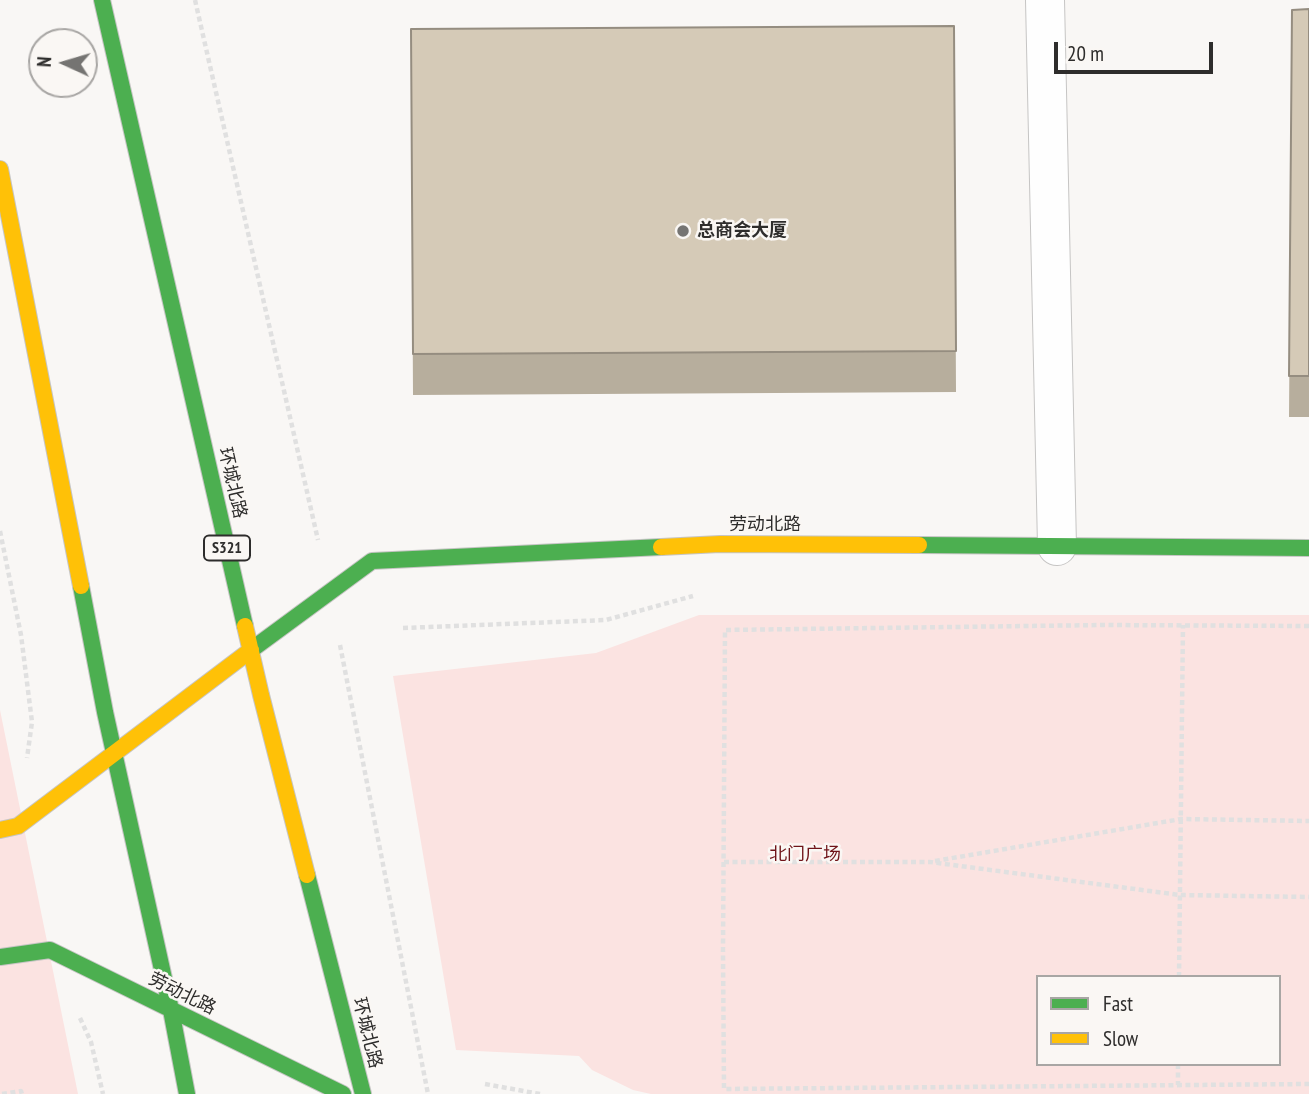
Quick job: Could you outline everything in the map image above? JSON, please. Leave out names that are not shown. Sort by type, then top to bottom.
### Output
[{"type":"main road","name":"环城北路","points":[[102,0],[251,650],[363,1094]]},
{"type":"main road","points":[[0,169],[114,754],[187,1094]]},
{"type":"main road","name":"劳动北路","points":[[19,826],[372,561],[720,544],[1309,548]]},
{"type":"main road","points":[[0,830],[19,826]]},
{"type":"main road","name":"劳动北路","points":[[0,957],[50,950],[343,1094]]},
{"type":"street","points":[[1045,0],[1057,546]]},
{"type":"path","points":[[0,531],[21,635],[32,722],[19,826]]},
{"type":"path","points":[[403,628],[606,620],[693,596]]},
{"type":"path","points":[[1179,975],[1183,625]]},
{"type":"path","points":[[1309,626],[725,630],[724,1089],[1309,1084]]},
{"type":"path","points":[[930,862],[1181,819],[1309,821]]},
{"type":"path","points":[[724,862],[930,862],[1180,895],[1309,897]]},
{"type":"path","points":[[1178,1066],[1178,1086]]},
{"type":"path","points":[[485,1084],[540,1094]]},
{"type":"path","points":[[2,1094],[22,1093]]},
{"type":"green space","name":"北门广场","points":[[699,615],[1309,615],[1309,1094],[651,1094],[633,1090],[592,1070],[579,1056],[456,1050],[393,676],[596,653]]},
{"type":"green space","points":[[0,710],[78,1094],[0,1094]]},
{"type":"building","points":[[1309,9],[1309,376],[1289,376],[1292,10]]},
{"type":"building","name":"总商会大厦","points":[[954,26],[956,351],[413,354],[411,29]]},
{"type":"traffic: fast","points":[[102,0],[245,626]]},
{"type":"traffic: fast","points":[[919,545],[1309,548]]},
{"type":"traffic: fast","points":[[251,650],[372,561],[661,547]]},
{"type":"traffic: fast","points":[[81,586],[105,712],[187,1094]]},
{"type":"traffic: fast","points":[[307,875],[363,1094]]},
{"type":"traffic: fast","points":[[0,957],[50,950],[343,1094]]},
{"type":"traffic: slow","points":[[0,169],[81,586]]},
{"type":"traffic: slow","points":[[661,547],[720,544],[919,545]]},
{"type":"traffic: slow","points":[[245,626],[307,875]]},
{"type":"traffic: slow","points":[[0,830],[18,826],[251,650]]},
{"type":"place","name":"总商会大厦","points":[[683,231]]}]
